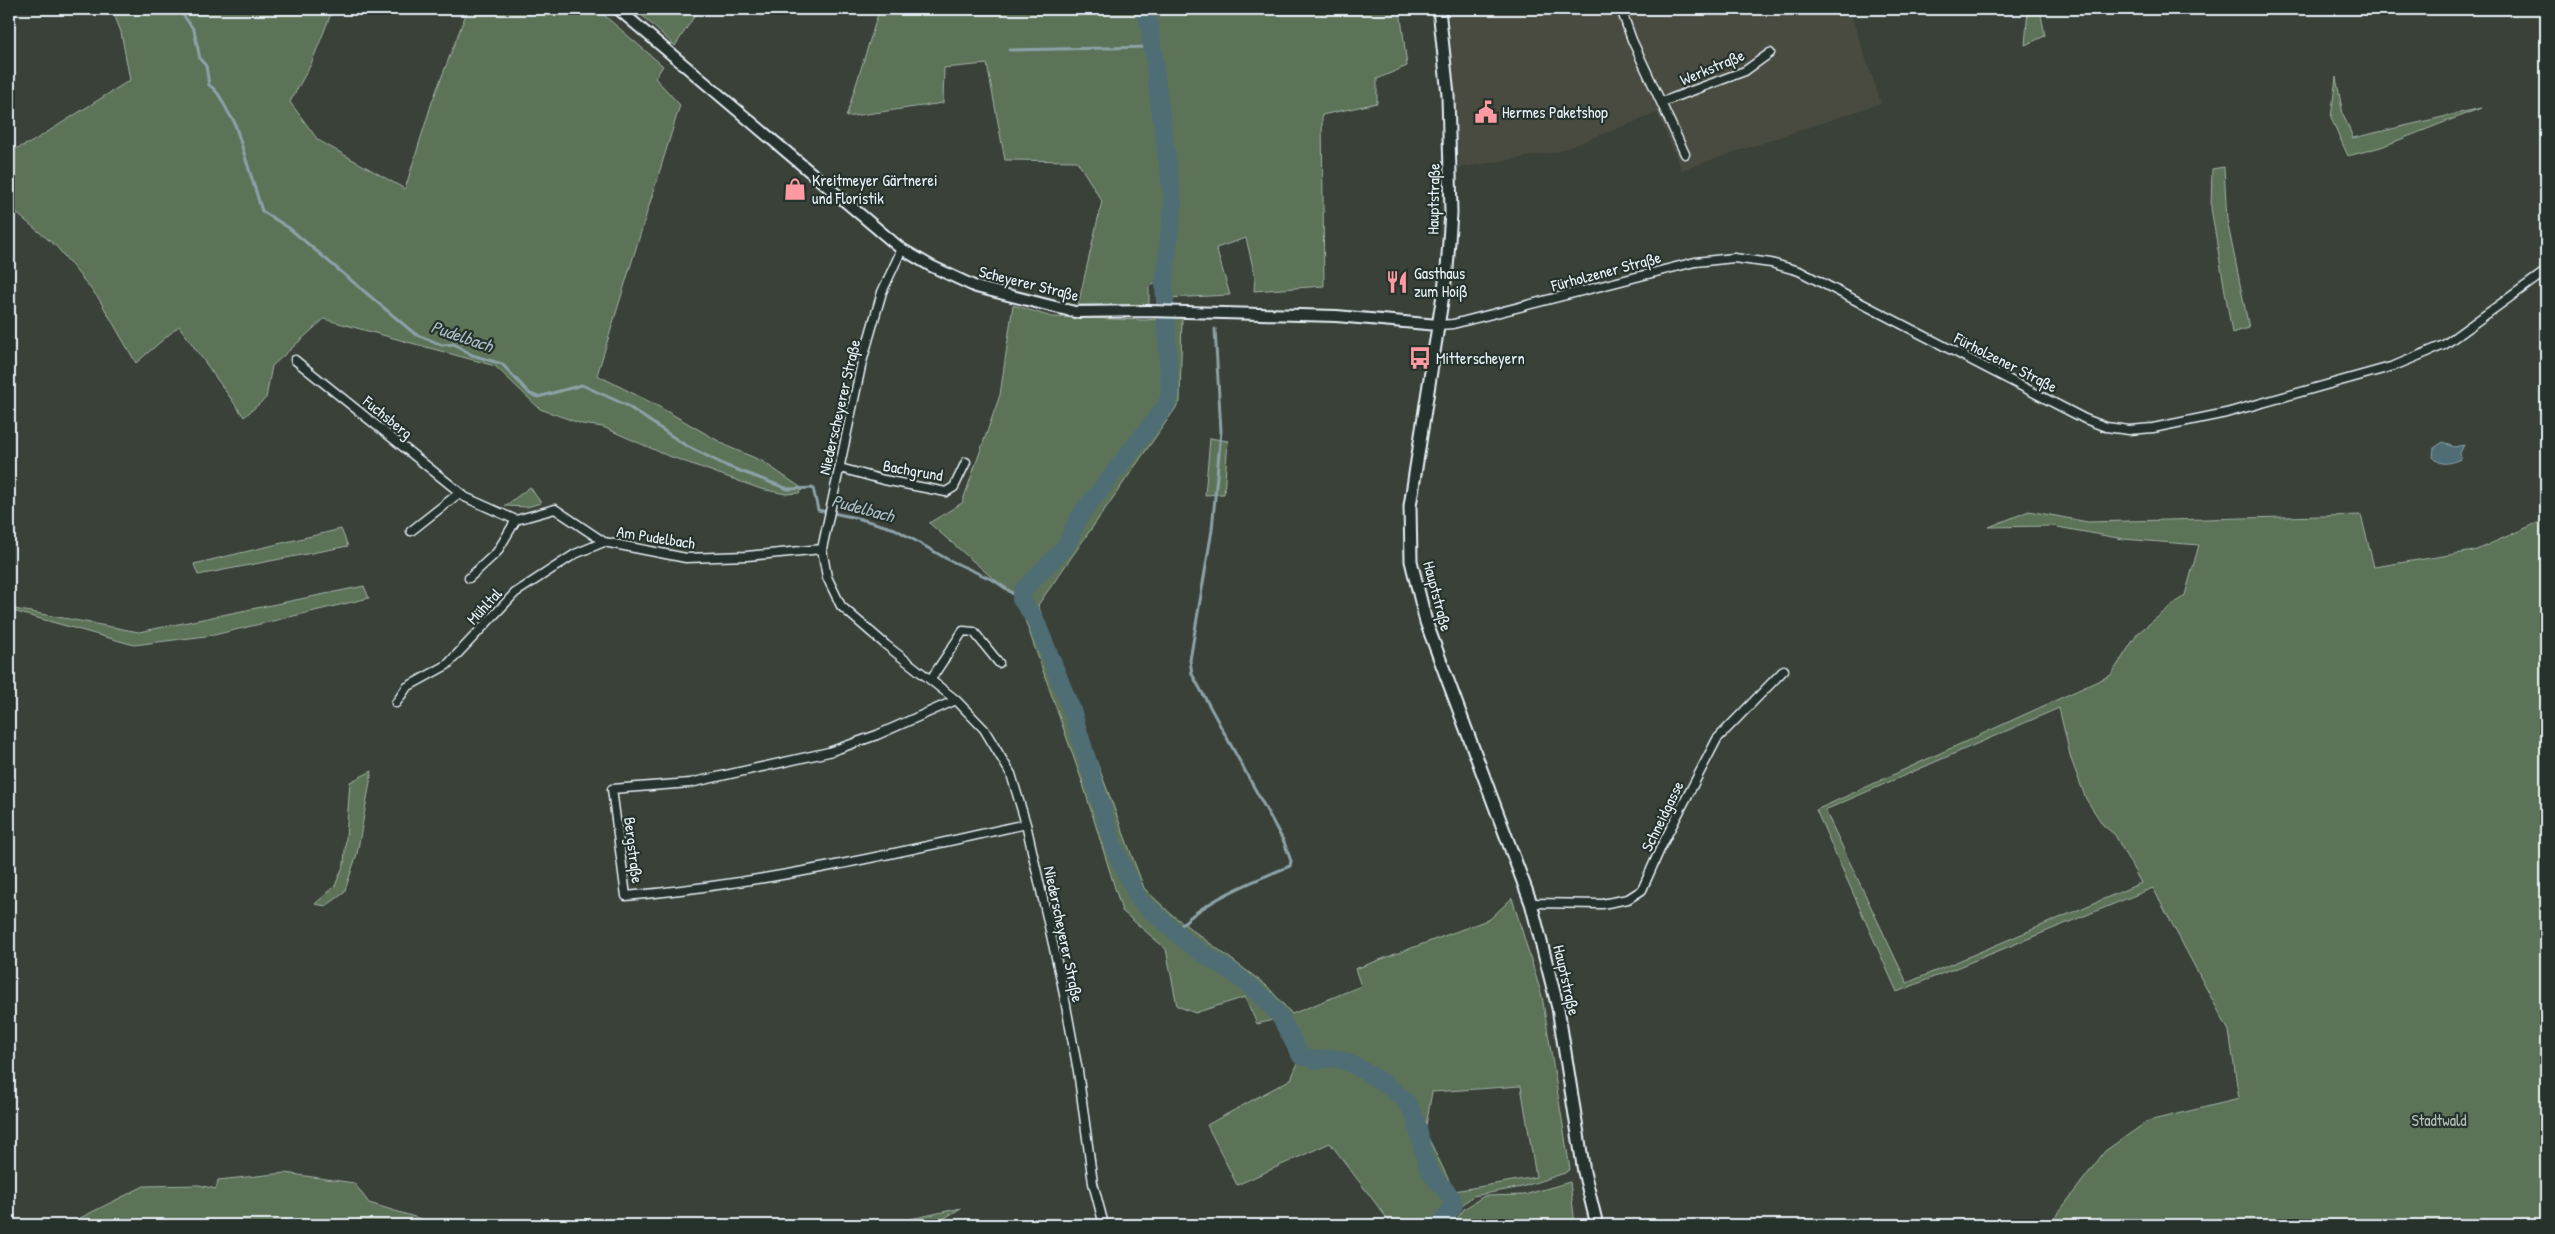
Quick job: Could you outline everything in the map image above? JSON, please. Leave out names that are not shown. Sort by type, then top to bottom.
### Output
[{"type":"main road","name":"Hauptstraße","points":[[1439,9],[1448,95],[1451,213],[1447,269],[1410,506],[1411,561],[1426,622],[1531,903],[1558,1008],[1584,1172],[1597,1225]]},
{"type":"street","name":"Scheyerer Straße","points":[[618,9],[902,249],[976,287],[1075,312],[1149,311],[1336,316],[1438,325]]},
{"type":"street","points":[[1621,9],[1632,40],[1685,154]]},
{"type":"street","name":"Werkstraße","points":[[1662,102],[1745,71],[1770,52]]},
{"type":"street","name":"Niederscheyerer Straße","points":[[902,249],[882,292],[831,504],[822,550],[827,578],[841,606],[886,645],[956,700],[984,729],[1011,774],[1026,824],[1062,984],[1078,1071],[1093,1183],[1104,1225]]},
{"type":"street","name":"Fürholzener Straße","points":[[1438,325],[1453,324],[1695,262],[1734,258],[1771,263],[1799,271],[2085,419],[2106,427],[2129,430],[2153,428],[2226,412],[2403,363],[2444,345],[2546,271]]},
{"type":"street","name":"Fuchsberg","points":[[295,360],[463,496],[516,520]]},
{"type":"street","name":"Bachgrund","points":[[840,468],[884,480],[946,492],[954,487],[966,462]]},
{"type":"street","points":[[411,531],[458,494],[463,496]]},
{"type":"street","name":"Am Pudelbach","points":[[516,520],[555,509],[604,542],[686,558],[747,556],[822,550]]},
{"type":"street","points":[[469,578],[497,552],[516,520]]},
{"type":"street","name":"Mühltal","points":[[396,703],[407,687],[447,665],[515,593],[568,558],[604,542]]},
{"type":"street","points":[[931,679],[963,631],[974,632],[999,663]]},
{"type":"street","name":"Schneidgasse","points":[[1531,903],[1602,904],[1628,899],[1642,890],[1661,847],[1717,738],[1784,670]]},
{"type":"street","name":"Bergstraße","points":[[956,700],[877,735],[829,752],[690,783],[612,789],[626,896],[677,892],[750,880],[947,842],[1026,824]]},
{"type":"shaded area","points":[[1448,9],[1849,9],[1881,103],[1682,170],[1657,113],[1557,152],[1459,168]]},
{"type":"green space","points":[[112,9],[333,9],[311,64],[290,102],[318,140],[405,189],[432,102],[468,9],[597,9],[663,66],[655,78],[680,105],[597,375],[656,405],[729,447],[762,461],[803,489],[799,493],[786,494],[761,489],[666,455],[603,427],[582,424],[540,409],[495,366],[324,319],[272,366],[266,398],[244,417],[179,326],[136,363],[99,299],[56,246],[9,207],[9,151],[30,143],[130,80],[121,32]]},
{"type":"green space","points":[[635,9],[699,9],[675,46]]},
{"type":"green space","points":[[866,9],[1146,9],[1151,38],[1147,68],[1166,203],[1158,282],[1149,287],[1149,305],[1078,305],[1102,201],[1077,161],[1005,160],[987,64],[944,68],[943,103],[846,117],[878,14]]},
{"type":"green space","points":[[1150,9],[1305,9],[1307,13],[1323,9],[1400,9],[1407,66],[1377,79],[1377,103],[1322,115],[1324,286],[1254,291],[1255,276],[1246,238],[1216,248],[1230,295],[1169,298],[1171,251],[1177,210],[1159,42]]},
{"type":"green space","points":[[2040,9],[2045,36],[2025,45],[2028,10]]},
{"type":"green space","points":[[2336,77],[2343,114],[2353,138],[2481,108],[2381,147],[2348,156],[2331,118]]},
{"type":"green space","points":[[2224,167],[2227,220],[2249,328],[2232,333],[2211,208],[2212,169]]},
{"type":"green space","points":[[1013,305],[1052,317],[1145,320],[1182,317],[1180,402],[1038,605],[1144,888],[1171,914],[1267,986],[1292,1014],[1361,986],[1355,969],[1490,919],[1512,898],[1542,996],[1570,1169],[1565,1173],[1522,1187],[1473,1196],[1461,1206],[1447,1225],[1392,1225],[1330,1143],[1237,1185],[1207,1125],[1291,1079],[1301,1056],[1281,1018],[1257,1024],[1245,997],[1195,1013],[1177,1006],[1166,949],[1122,911],[1082,781],[1018,600],[929,523],[962,503],[1000,395]],"holes":[[[1521,1086],[1536,1177],[1454,1191],[1425,1131],[1432,1092]]]},
{"type":"green space","points":[[1210,438],[1228,441],[1224,494],[1205,495]]},
{"type":"green space","points":[[530,487],[541,503],[527,507],[505,506]]},
{"type":"green space","name":"Stadtwald","points":[[2029,511],[2088,522],[2361,515],[2374,567],[2474,551],[2546,519],[2546,1225],[2049,1225],[2105,1151],[2148,1121],[2239,1099],[2229,1031],[2153,888],[1897,992],[1816,810],[2111,675],[2138,633],[2185,595],[2199,545],[2123,539],[2052,526],[1989,527]],"holes":[[[2059,708],[2071,759],[2086,799],[2103,825],[2115,835],[2141,883],[1907,983],[1825,810]]]},
{"type":"green space","points":[[341,529],[348,546],[198,575],[194,564]]},
{"type":"green space","points":[[364,586],[369,598],[214,635],[134,645],[9,610],[9,608],[139,632]]},
{"type":"green space","points":[[372,771],[357,854],[344,893],[326,906],[315,904],[335,886],[344,864],[350,782]]},
{"type":"green space","points":[[285,1173],[354,1183],[369,1203],[441,1225],[66,1225],[144,1186],[199,1185],[216,1189],[218,1180]]},
{"type":"green space","points":[[1570,1182],[1575,1225],[1452,1225],[1464,1209],[1484,1196],[1524,1195]]},
{"type":"green space","points":[[961,1208],[933,1225],[883,1225]]},
{"type":"water","points":[[2443,442],[2454,447],[2464,445],[2460,453],[2461,459],[2446,463],[2436,460],[2433,457],[2434,448]]},
{"type":"waterway","name":"Pudelbach","points":[[179,9],[194,30],[200,59],[206,66],[209,85],[217,92],[234,121],[262,211],[289,228],[415,334],[442,345],[454,344],[472,355],[502,364],[530,394],[538,397],[582,385],[626,405],[685,445],[727,466],[788,489],[813,488],[818,510],[857,518],[895,529],[947,559],[995,581],[1021,599]]},
{"type":"waterway","points":[[1143,9],[1150,28],[1173,203],[1164,283],[1170,396],[1165,407],[1079,517],[1066,546],[1023,590],[1021,599],[1035,619],[1073,713],[1114,848],[1139,900],[1190,945],[1236,975],[1266,1000],[1281,1018],[1301,1056],[1313,1060],[1336,1058],[1347,1062],[1389,1087],[1406,1102],[1414,1116],[1428,1168],[1453,1200],[1454,1205],[1439,1225]]},
{"type":"waterway","points":[[1009,50],[1152,47]]},
{"type":"waterway","points":[[1175,932],[1185,921],[1212,902],[1244,885],[1290,866],[1291,861],[1284,842],[1192,674],[1190,660],[1212,530],[1221,431],[1215,329]]},
{"type":"place","name":"Hermes Paketshop","points":[[1486,112]]},
{"type":"place","name":"Kreitmeyer Gärtnerei und Floristik","points":[[795,189]]},
{"type":"place","name":"Gasthaus zum Hoiß","points":[[1397,282]]},
{"type":"place","name":"Mitterscheyern","points":[[1420,358]]}]
